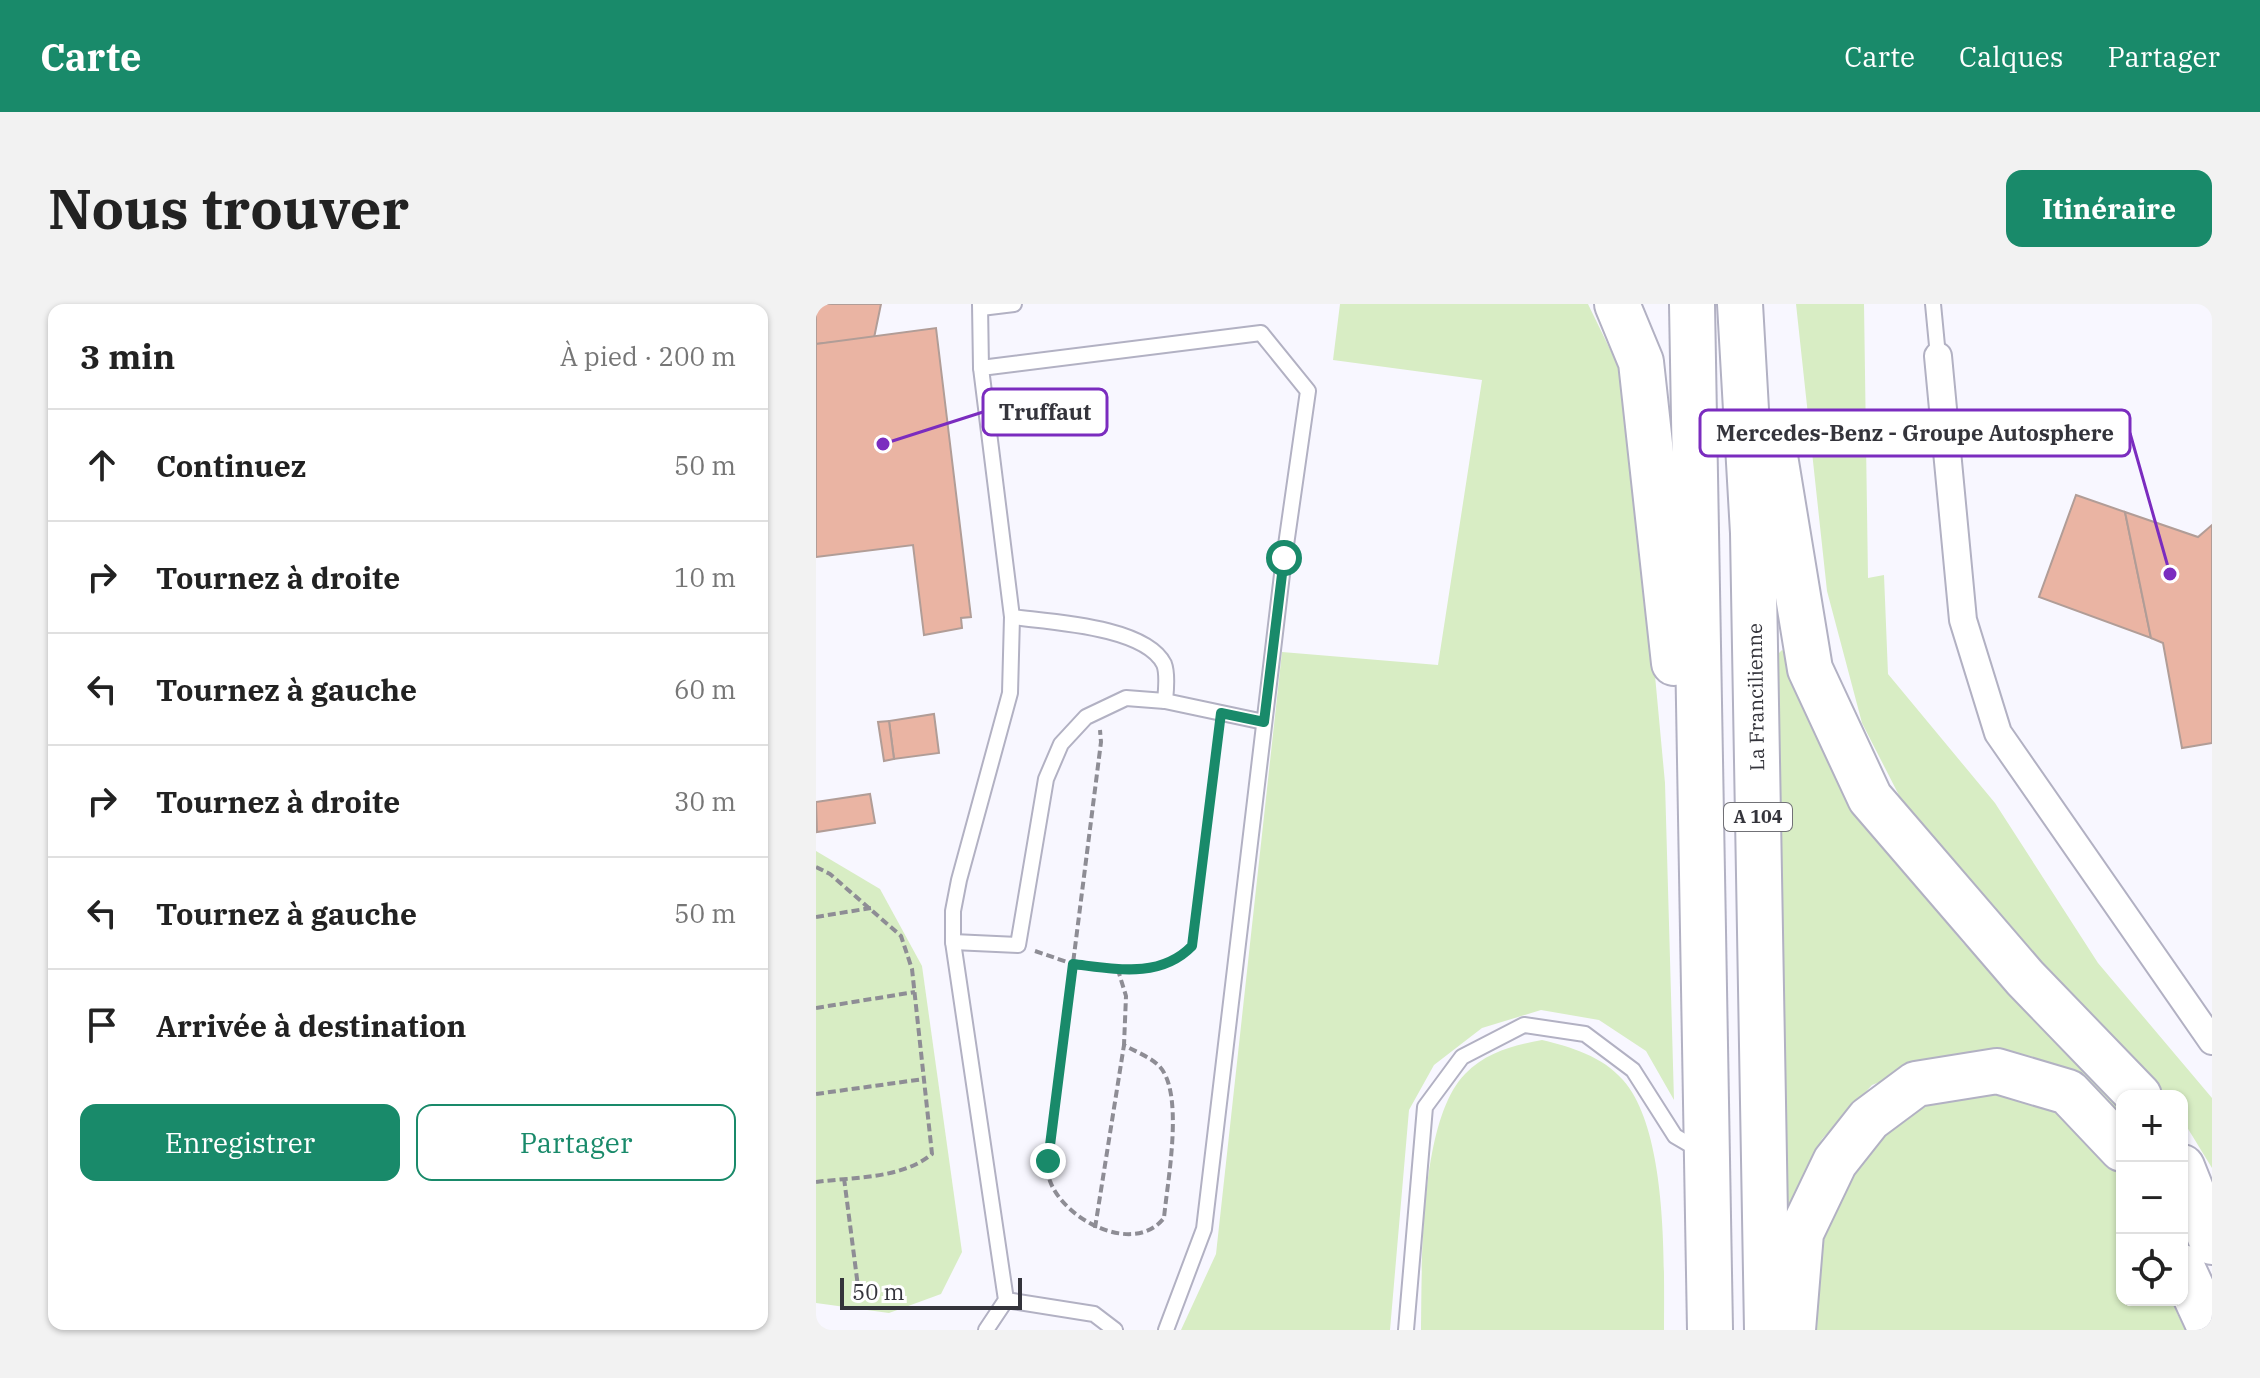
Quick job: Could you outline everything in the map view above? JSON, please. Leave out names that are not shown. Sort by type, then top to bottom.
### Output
[{"type":"highway","points":[[1617,304],[1641,362],[1681,737],[1702,779]]},
{"type":"highway","name":"A 104","points":[[1692,304],[1702,779],[1704,1154],[1710,1330]]},
{"type":"highway","points":[[1742,304],[1767,359],[1776,471],[1810,669],[1870,798],[2025,978],[2133,1090]]},
{"type":"highway","name":"La Francilienne","points":[[1742,304],[1753,533],[1767,1330]]},
{"type":"highway","points":[[1793,1330],[1801,1233],[1835,1162],[1869,1119],[1916,1084],[1997,1071],[2068,1092],[2116,1143]]},
{"type":"highway","points":[[2188,1182],[2212,1242]]},
{"type":"highway","points":[[2188,1280],[2211,1330]]},
{"type":"street","points":[[1938,356],[1963,620],[1998,733],[2212,1041]]},
{"type":"lane","points":[[986,1330],[1006,1300],[953,942],[953,911],[1010,693],[1012,617],[981,368],[980,306],[1014,304]]},
{"type":"lane","points":[[1936,305],[1938,356]]},
{"type":"lane","points":[[981,368],[1261,333],[1308,391],[1264,722],[1204,1229],[1166,1330]]},
{"type":"lane","points":[[1012,617],[1099,629],[1134,640],[1153,651],[1165,665],[1165,701]]},
{"type":"lane","points":[[953,942],[1018,945],[1046,779],[1061,744],[1086,717],[1126,698],[1165,701],[1264,722]]},
{"type":"lane","points":[[1406,1330],[1425,1107],[1462,1057],[1524,1025],[1585,1034],[1633,1070],[1675,1136],[1704,1154]]},
{"type":"lane","points":[[1006,1300],[1094,1314],[1115,1330]]},
{"type":"path","points":[[1098,712],[1101,742],[1048,1161],[1050,1182],[1095,1228],[1137,1236],[1155,1229],[1164,1218],[1173,1105],[1167,1078],[1158,1064],[1124,1045]]},
{"type":"path","points":[[1018,945],[1073,964],[1118,970],[1146,970],[1178,960],[1192,946],[1221,713]]},
{"type":"path","points":[[816,867],[871,908],[901,936],[912,969],[932,1154],[918,1166],[896,1172],[816,1182]]},
{"type":"path","points":[[816,917],[871,908]]},
{"type":"path","points":[[1095,1228],[1124,1045],[1126,996],[1118,970]]},
{"type":"path","points":[[816,1008],[915,992]]},
{"type":"path","points":[[816,1094],[924,1079]]},
{"type":"path","points":[[844,1178],[860,1302]]},
{"type":"green space","points":[[1340,304],[1588,304],[1623,376],[1665,783],[1674,1100],[1646,1051],[1599,1020],[1541,1010],[1482,1028],[1434,1065],[1409,1110],[1390,1330],[1181,1330],[1216,1254],[1282,652],[1438,665],[1482,380],[1333,360]]},
{"type":"green space","points":[[1796,304],[1864,304],[1868,578],[1884,575],[1888,674],[1995,803],[2098,963],[2212,1098],[2212,1168],[2188,1129],[2188,1090],[2162,1090],[2068,997],[1905,807],[1862,723],[1827,591]]},
{"type":"green space","points":[[1782,650],[1791,657],[1870,829],[1963,943],[2042,1020],[2116,1101],[2116,1111],[2097,1096],[2027,1058],[1948,1055],[1872,1085],[1822,1139],[1785,1212],[1772,660]]},
{"type":"green space","points":[[816,851],[880,889],[922,966],[962,1252],[941,1294],[889,1313],[816,1303]]},
{"type":"green space","points":[[1542,1040],[1575,1049],[1606,1065],[1623,1080],[1638,1103],[1656,1164],[1663,1235],[1664,1330],[1421,1330],[1426,1195],[1439,1125],[1450,1096],[1465,1074],[1482,1060],[1511,1047]]},
{"type":"green space","points":[[2014,1089],[2073,1112],[2109,1153],[2116,1166],[2116,1306],[2174,1306],[2185,1330],[1817,1330],[1821,1228],[1851,1159],[1903,1111],[1955,1092]]},
{"type":"building","points":[[816,304],[881,304],[874,338],[816,344]]},
{"type":"building","points":[[936,328],[971,617],[961,618],[962,628],[924,635],[913,545],[816,557],[816,344]]},
{"type":"building","points":[[2076,495],[2125,512],[2151,638],[2039,597]]},
{"type":"building","points":[[2125,512],[2198,537],[2212,525],[2212,743],[2182,748],[2163,643],[2151,638]]},
{"type":"building","points":[[934,714],[939,753],[894,759],[889,721]]},
{"type":"building","points":[[889,721],[894,759],[884,761],[878,722]]},
{"type":"building","points":[[870,794],[875,823],[817,832],[816,802]]},
{"type":"place","name":"Truffaut","points":[[883,444]]},
{"type":"place","name":"Mercedes-Benz - Groupe Autosphere","points":[[2170,574]]},
{"type":"route","points":[[1048,1161],[1073,964],[1146,970],[1178,960],[1192,946],[1197,926],[1221,713],[1264,722],[1284,558]]}]
